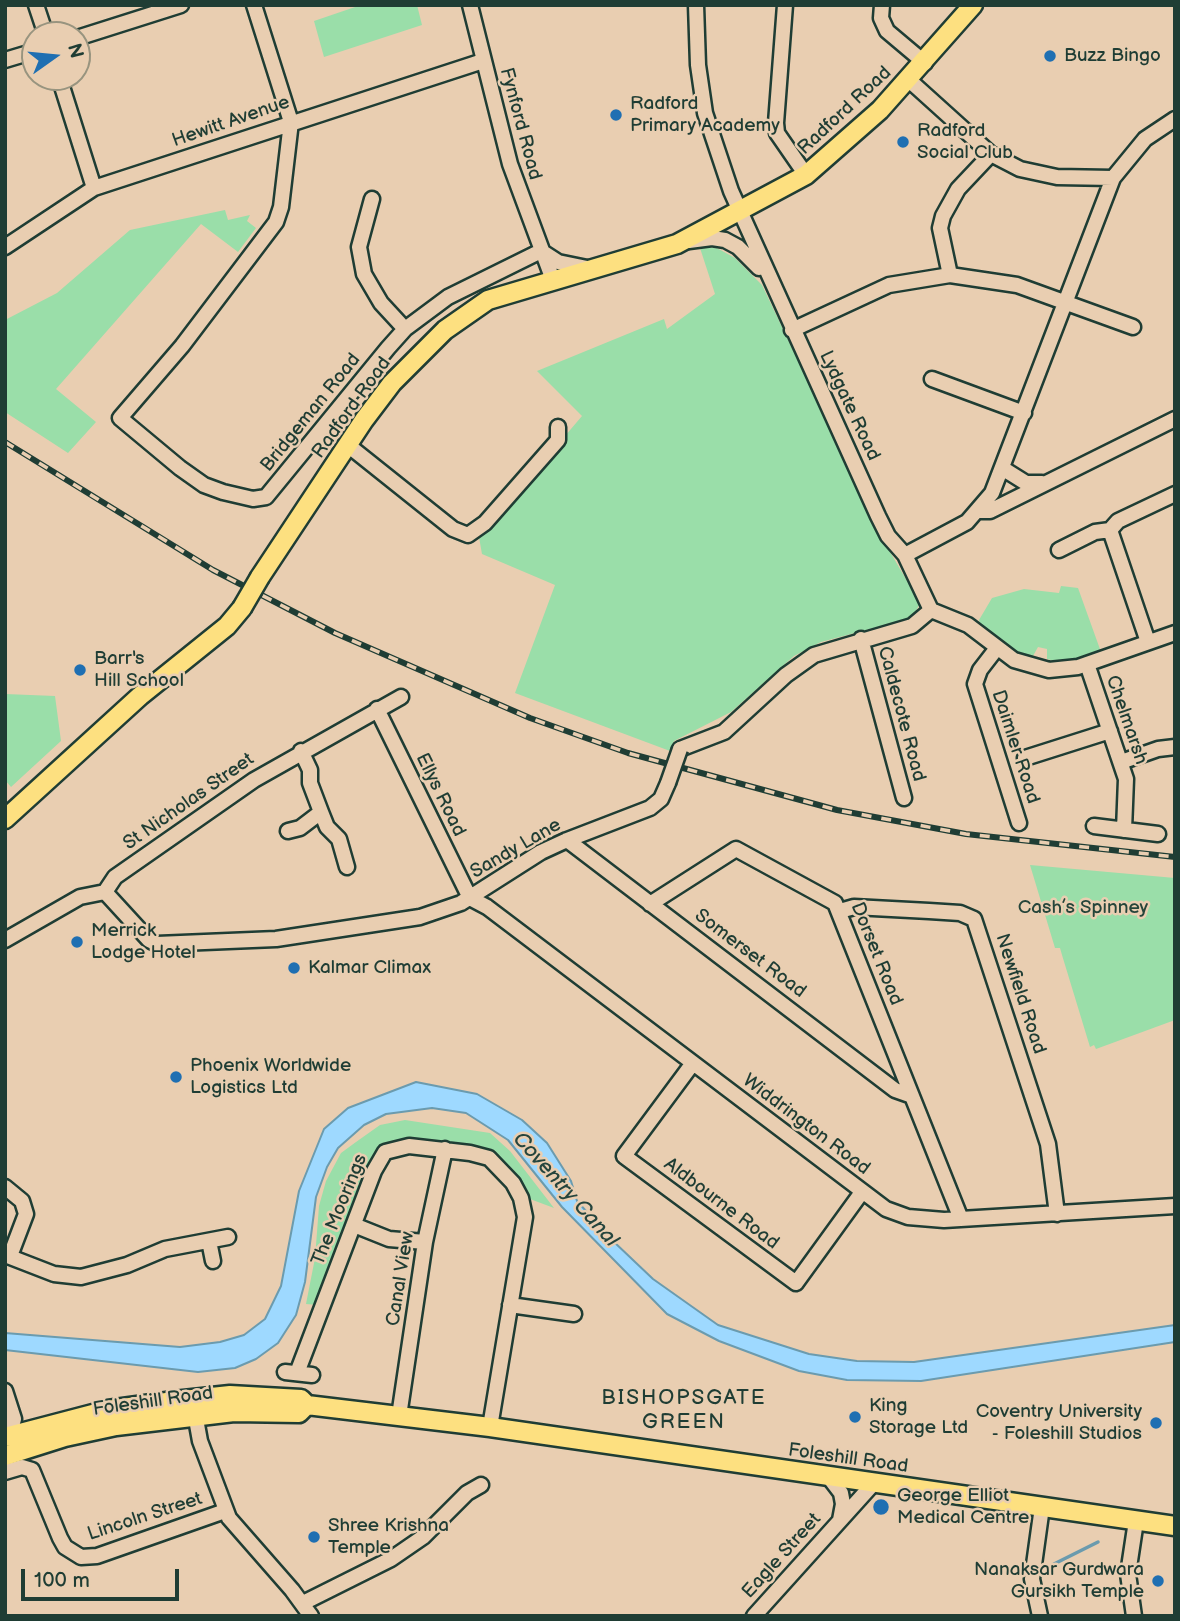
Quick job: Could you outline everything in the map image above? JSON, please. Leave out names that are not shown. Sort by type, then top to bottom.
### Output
[{"type":"main road","name":"Radford Road","points":[[5,820],[140,696],[227,626],[242,608],[260,577],[393,383],[445,330],[488,300],[677,244],[806,175],[850,139],[909,80],[973,5]]},
{"type":"main road","name":"Foleshill Road","points":[[10,1431],[30,1429],[108,1410],[194,1408],[299,1413],[307,1405],[490,1427],[1175,1526]]},
{"type":"main road","name":"Foleshill Road","points":[[5,1456],[65,1437],[194,1408]]},
{"type":"street","points":[[91,34],[181,5]]},
{"type":"street","points":[[254,5],[290,122]]},
{"type":"street","name":"Fynford Road","points":[[470,5],[510,164],[553,280]]},
{"type":"street","name":"Lydgate Road","points":[[696,5],[698,65],[705,113],[739,213],[883,526],[905,555],[931,610]]},
{"type":"street","points":[[785,5],[777,133],[806,175]]},
{"type":"street","points":[[882,5],[881,19],[887,31],[925,63]]},
{"type":"street","name":"Hewitt Avenue","points":[[5,247],[94,188],[483,61]]},
{"type":"street","points":[[909,80],[991,154],[1020,169],[1057,177],[1113,178]]},
{"type":"street","points":[[63,91],[94,188]]},
{"type":"street","points":[[905,555],[967,522],[992,493],[1113,178],[1146,139],[1175,119]]},
{"type":"street","name":"Bridgeman Road","points":[[290,122],[283,200],[276,222],[182,346],[120,418],[204,485],[253,499],[266,497],[405,329],[470,284],[541,251]]},
{"type":"street","points":[[950,275],[940,228],[943,216],[958,189],[991,154]]},
{"type":"street","points":[[372,199],[359,247],[364,274],[380,302],[405,329]]},
{"type":"street","points":[[677,244],[700,238],[725,240],[738,247],[769,280]]},
{"type":"street","points":[[541,251],[558,262],[596,270]]},
{"type":"street","points":[[792,330],[889,285],[950,275],[1006,282],[1133,327]]},
{"type":"street","points":[[932,379],[1024,413]]},
{"type":"street","points":[[978,511],[990,511],[1175,419]]},
{"type":"street","points":[[349,446],[453,529],[468,535],[485,523],[558,440],[558,427]]},
{"type":"street","points":[[1002,468],[1026,483],[1044,482]]},
{"type":"street","points":[[1059,550],[1066,543],[1095,532],[1111,530],[1118,522],[1175,494]]},
{"type":"street","points":[[1111,530],[1148,642]]},
{"type":"street","points":[[931,610],[968,625],[997,648],[1032,667],[1068,670],[1175,633]]},
{"type":"street","name":"Sandy Lane","points":[[105,892],[149,940],[172,945],[306,936],[421,916],[470,898],[541,852],[650,808],[661,799],[680,749],[724,732],[786,675],[814,655],[912,626],[931,610]]},
{"type":"street","name":"Caldecote Road","points":[[861,639],[904,798]]},
{"type":"street","name":"Daimler Road","points":[[997,648],[980,670],[975,684],[1019,823]]},
{"type":"street","name":"Chelmarsh","points":[[1087,664],[1127,785],[1124,830]]},
{"type":"street","name":"St Nicholas Street","points":[[5,940],[80,897],[105,892],[115,877],[254,780],[300,751],[401,697]]},
{"type":"street","name":"Ellys Road","points":[[377,709],[470,898]]},
{"type":"street","points":[[1025,758],[1110,731]]},
{"type":"street","points":[[1121,762],[1158,749],[1175,747]]},
{"type":"street","points":[[300,751],[310,770],[310,783],[320,812],[327,827],[339,839],[347,867]]},
{"type":"street","points":[[288,831],[300,828],[320,812]]},
{"type":"street","points":[[1094,826],[1158,834]]},
{"type":"street","name":"Somerset Road","points":[[567,840],[895,1090],[912,1096]]},
{"type":"street","name":"Dorset Road","points":[[650,904],[736,849],[835,903],[961,1219]]},
{"type":"street","name":"Widdrington Road","points":[[470,898],[487,907],[862,1192],[897,1214],[931,1220],[1175,1206]]},
{"type":"street","name":"Newfield Road","points":[[840,911],[854,907],[929,911],[960,913],[974,919],[1048,1144],[1057,1214]]},
{"type":"street","name":"Aldbourne Road","points":[[693,1063],[624,1156],[796,1283],[862,1192]]},
{"type":"street","name":"The Moorings","points":[[298,1374],[354,1225],[385,1152],[401,1146],[489,1158],[513,1183],[522,1198],[525,1217],[490,1427]]},
{"type":"street","name":"Canal View","points":[[399,1416],[425,1242],[445,1150]]},
{"type":"street","points":[[5,1187],[22,1201],[26,1214],[8,1255],[54,1274],[81,1277],[116,1269],[165,1249],[228,1237]]},
{"type":"street","points":[[354,1225],[389,1239],[425,1242]]},
{"type":"street","points":[[209,1241],[213,1261]]},
{"type":"street","points":[[510,1305],[574,1314]]},
{"type":"street","points":[[5,1391],[10,1431]]},
{"type":"street","points":[[194,1408],[225,1511],[238,1532],[307,1609],[423,1537],[467,1493],[481,1485]]},
{"type":"street","name":"Lincoln Street","points":[[5,1472],[22,1467],[32,1471],[65,1547],[81,1557],[97,1556],[225,1511]]},
{"type":"street","name":"Eagle Street","points":[[828,1476],[841,1493],[843,1504],[839,1522]]},
{"type":"street","name":"Eagle Street","points":[[754,1616],[873,1484]]},
{"type":"street","points":[[1040,1616],[1032,1580],[1042,1507]]},
{"type":"street","points":[[1135,1616],[1128,1574],[1136,1521]]},
{"type":"green space","points":[[361,5],[417,5],[422,25],[324,57],[314,21]]},
{"type":"green space","points":[[225,210],[228,220],[250,215],[247,221],[256,228],[238,252],[201,224],[56,389],[96,422],[68,453],[5,412],[5,320],[57,293],[130,230]]},
{"type":"green space","points":[[715,247],[735,258],[762,285],[886,545],[920,603],[915,613],[904,620],[821,642],[794,656],[731,712],[674,741],[670,751],[515,693],[555,585],[482,554],[479,537],[582,416],[537,371],[664,319],[667,329],[715,294],[700,248]]},
{"type":"green space","points":[[1061,586],[1078,588],[1101,652],[1080,660],[1059,662],[1047,659],[1047,649],[1038,647],[1033,656],[1014,653],[981,629],[979,620],[992,598],[1024,589],[1059,593]]},
{"type":"green space","points":[[5,694],[55,696],[61,741],[11,787],[5,780]]},
{"type":"green space","name":"Cash’s Spinney","points":[[1030,865],[1175,878],[1175,1020],[1096,1049],[1094,1045],[1090,1047],[1060,948],[1055,948]]},
{"type":"green space","points":[[405,1120],[490,1133],[510,1151],[554,1208],[530,1199],[492,1157],[384,1149],[318,1305],[306,1304],[315,1258],[319,1206],[326,1181],[341,1153],[380,1125]]},
{"type":"water","name":"Coventry Canal","points":[[416,1082],[477,1094],[522,1120],[547,1143],[571,1181],[577,1201],[613,1241],[653,1279],[718,1325],[809,1354],[857,1361],[914,1362],[1175,1325],[1175,1342],[921,1381],[847,1380],[799,1371],[719,1341],[667,1314],[562,1207],[508,1140],[466,1113],[432,1108],[386,1114],[364,1125],[338,1148],[327,1167],[316,1197],[305,1282],[296,1315],[278,1343],[256,1359],[235,1368],[198,1372],[5,1350],[5,1333],[180,1347],[220,1342],[244,1335],[265,1319],[281,1286],[299,1191],[324,1129],[348,1108]]},
{"type":"waterway","points":[[1050,1566],[1098,1542]]},
{"type":"railway","points":[[5,442],[213,570],[335,633],[530,718],[628,753],[837,810],[966,834],[1175,857]]},
{"type":"place","name":"Buzz Bingo","points":[[1050,56]]},
{"type":"place","name":"Radford Primary Academy","points":[[616,115]]},
{"type":"place","name":"Radford Social Club","points":[[903,142]]},
{"type":"place","name":"Barr's Hill School","points":[[80,670]]},
{"type":"place","name":"Merrick Lodge Hotel","points":[[77,942]]},
{"type":"place","name":"Kalmar Climax","points":[[294,968]]},
{"type":"place","name":"Phoenix Worldwide Logistics Ltd","points":[[176,1077]]},
{"type":"place","name":"King Storage Ltd","points":[[855,1417]]},
{"type":"place","name":"Coventry University - Foleshill Studios","points":[[1156,1423]]},
{"type":"place","name":"George Elliot Medical Centre","points":[[881,1507]]},
{"type":"place","name":"Shree Krishna Temple","points":[[314,1537]]},
{"type":"place","name":"Nanaksar Gurdwara Gursikh Temple","points":[[1158,1581]]},
{"type":"district","name":"BISHOPSGATE GREEN","points":[[684,1411]]}]
